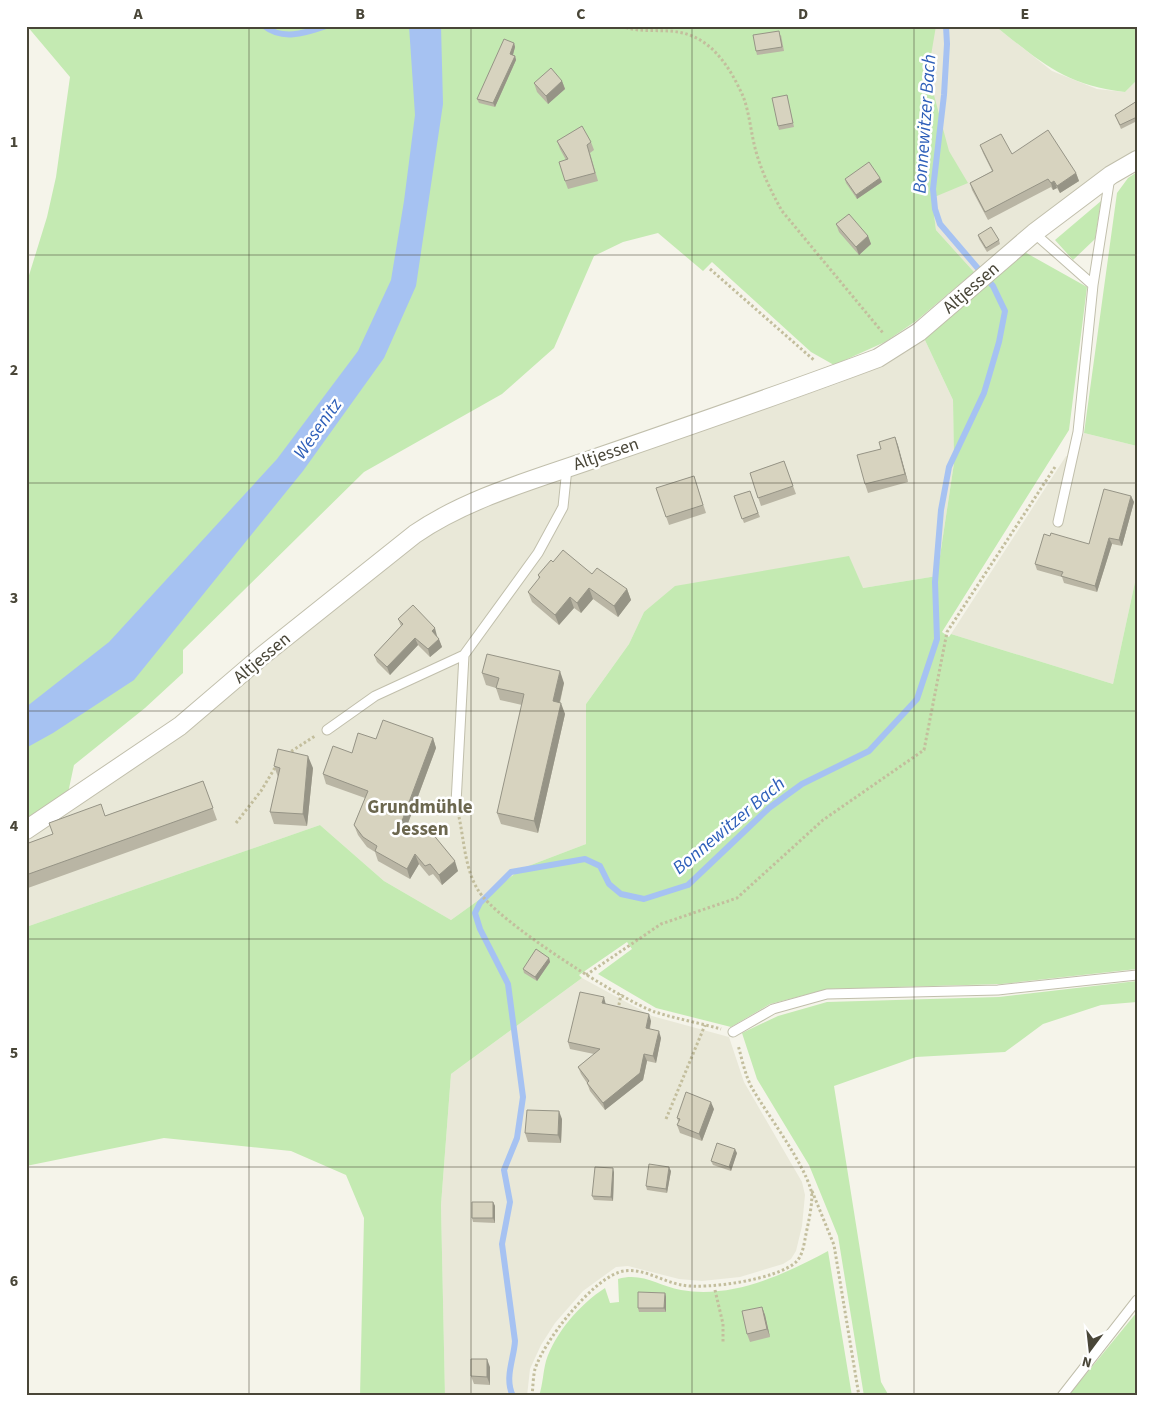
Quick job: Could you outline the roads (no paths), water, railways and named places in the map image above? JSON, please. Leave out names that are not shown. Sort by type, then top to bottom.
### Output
[{"type":"street","name":"Altjessen","points":[[26,830],[96,785],[180,726],[270,650],[438,518],[472,503],[567,468],[878,358],[919,332],[1034,233],[1111,175],[1137,160]]},
{"type":"lane","points":[[1058,522],[1078,432],[1094,285],[1111,175]]},
{"type":"lane","points":[[1034,233],[1094,285]]},
{"type":"lane","points":[[327,730],[374,696],[464,655],[538,553],[563,506],[567,468]]},
{"type":"lane","points":[[456,803],[464,655]]},
{"type":"lane","points":[[733,1032],[773,1008],[827,994],[998,990],[1137,975]]},
{"type":"lane","points":[[1062,1396],[1137,1300]]},
{"type":"water","name":"Wesenitz","points":[[409,26],[441,26],[443,104],[416,286],[384,358],[303,471],[134,680],[53,733],[26,748],[26,707],[109,642],[277,459],[358,351],[391,280],[404,201],[415,115]]},
{"type":"waterway","points":[[264,26],[271,31],[286,34],[302,33],[326,26]]},
{"type":"waterway","name":"Bonnewitzer Bach","points":[[513,1396],[510,1389],[509,1375],[515,1341],[502,1244],[510,1202],[504,1170],[517,1138],[523,1097],[508,984],[480,929],[475,913],[480,903],[511,872],[585,859],[600,866],[609,884],[621,894],[644,899],[688,885],[769,808],[802,784],[869,751],[917,699],[937,639],[935,582],[941,510],[949,467],[984,393],[999,342],[1005,311],[993,286],[940,224],[935,209],[933,189],[944,95],[947,44],[946,26]]},
{"type":"district","name":"Grundmühle Jessen","points":[[420,818]]}]
